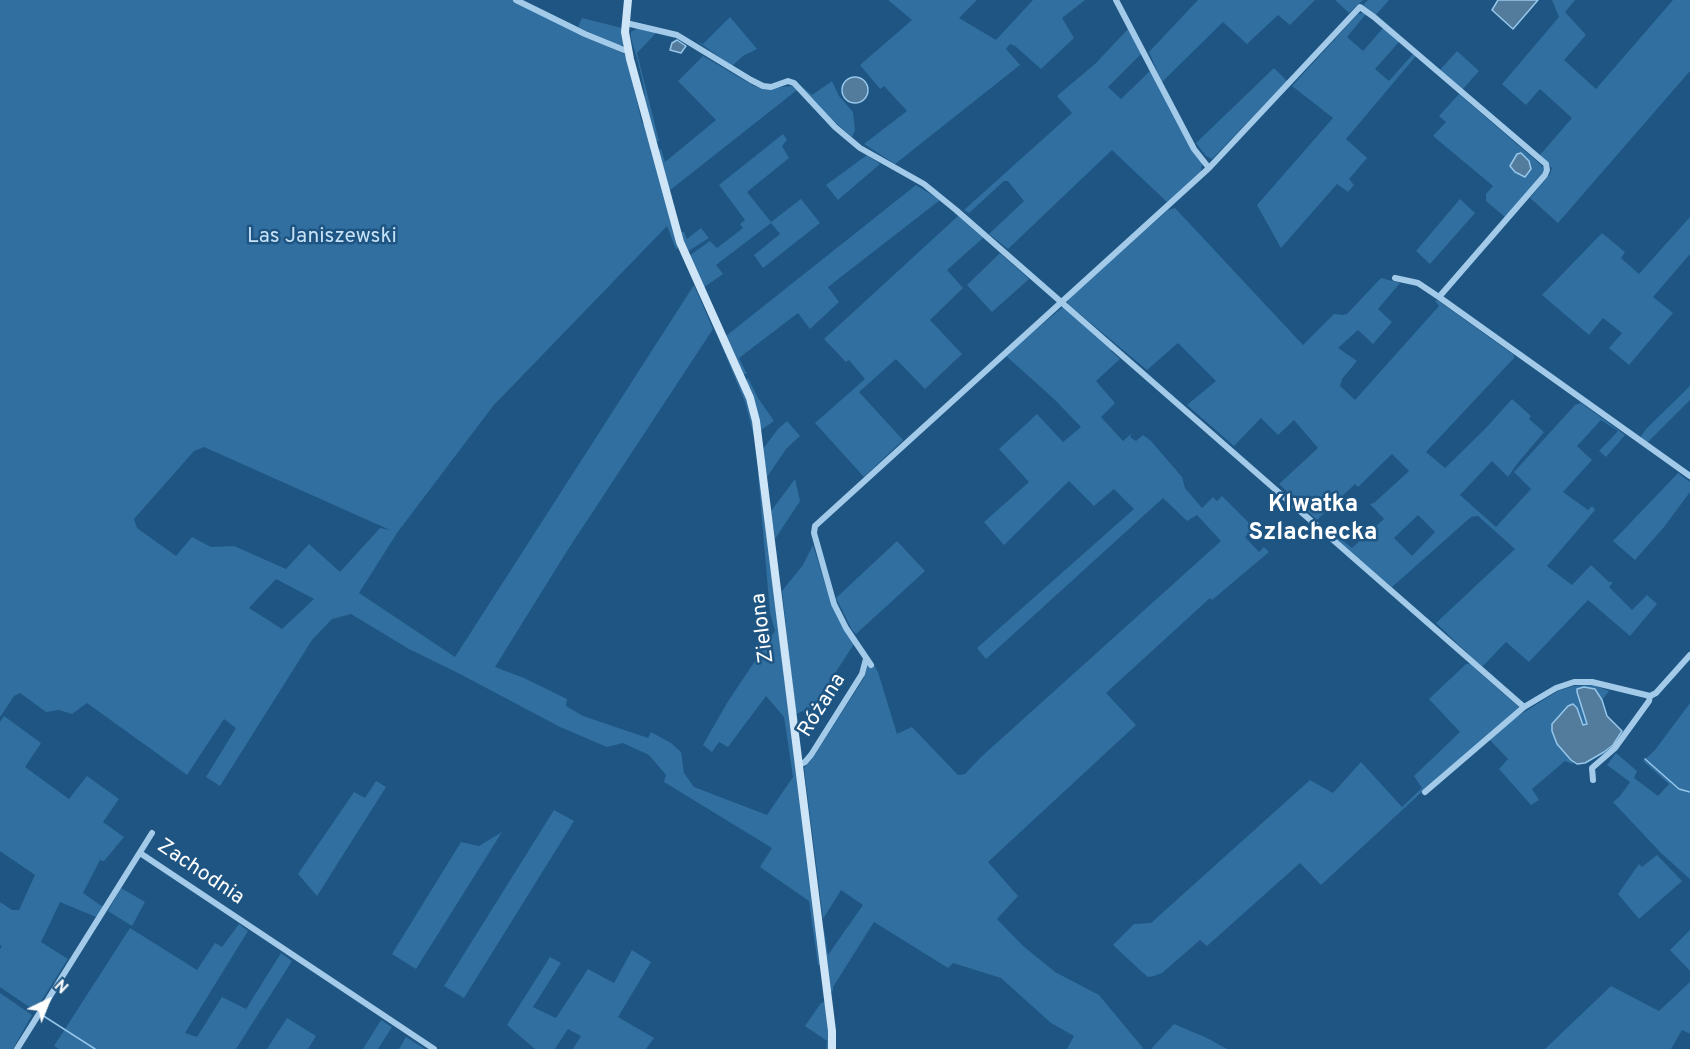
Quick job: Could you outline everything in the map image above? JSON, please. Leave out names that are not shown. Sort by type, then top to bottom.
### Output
[{"type":"street","points":[[516,0],[628,52]]},
{"type":"street","name":"Zielona","points":[[628,0],[626,23],[628,52],[680,242],[753,409],[832,1031],[832,1049]]},
{"type":"street","points":[[1116,0],[1194,149],[1209,168]]},
{"type":"street","points":[[872,665],[846,628],[834,604],[814,533],[815,526],[1209,168],[1360,7],[1546,164],[1545,175],[1439,297]]},
{"type":"street","points":[[626,23],[677,35],[751,81],[764,86],[771,87],[788,81],[794,83],[835,127],[860,147],[924,184],[957,210],[1524,707]]},
{"type":"street","points":[[1395,278],[1418,283],[1439,297],[1690,476]]},
{"type":"street","points":[[1425,792],[1524,707],[1556,688],[1574,682],[1592,682],[1650,696],[1656,693],[1690,655]]},
{"type":"street","name":"Różana","points":[[799,765],[812,755],[862,674],[867,658]]},
{"type":"street","points":[[1593,780],[1592,768],[1615,748],[1649,701],[1650,696]]},
{"type":"street","points":[[140,853],[152,833]]},
{"type":"street","name":"Zachodnia","points":[[17,1049],[140,853],[434,1049]]},
{"type":"green space","name":"Las Janiszewski","points":[[0,0],[513,0],[626,55],[642,123],[646,126],[653,150],[649,153],[653,152],[678,248],[676,249],[667,226],[493,406],[397,533],[359,593],[455,657],[694,285],[713,329],[567,551],[495,667],[567,699],[566,706],[583,716],[648,738],[651,732],[671,743],[681,752],[684,773],[694,787],[767,815],[793,777],[784,717],[766,696],[728,747],[719,742],[712,752],[703,745],[727,703],[775,631],[770,613],[758,473],[760,474],[821,965],[818,965],[809,901],[760,867],[772,848],[664,782],[666,775],[649,755],[623,743],[607,747],[560,727],[409,649],[351,614],[332,619],[312,640],[220,786],[206,777],[236,728],[224,719],[187,775],[87,703],[72,714],[59,710],[46,712],[20,693],[14,696],[0,717]],"holes":[[[204,447],[390,530],[380,528],[340,572],[309,544],[286,569],[234,546],[211,547],[192,537],[176,556],[137,528],[134,519],[194,451]],[[276,579],[314,599],[282,629],[249,608]]]},
{"type":"green space","points":[[888,0],[977,0],[959,18],[996,40],[1033,0],[1085,0],[1062,18],[1074,38],[1041,69],[1010,44],[1006,49],[1020,65],[895,164],[864,144],[907,111],[884,86],[880,89],[860,65],[912,20]]},
{"type":"green space","points":[[1198,0],[1315,0],[1290,25],[1278,15],[1247,44],[1223,22],[1162,82],[1149,52]]},
{"type":"green space","points":[[1335,0],[1363,0],[1349,13]]},
{"type":"green space","points":[[1368,0],[1389,0],[1376,15],[1363,5]]},
{"type":"green space","points":[[1552,0],[1575,0],[1565,12],[1586,35],[1564,60],[1596,89],[1673,0],[1690,0],[1690,71],[1558,223],[1530,198],[1550,174],[1552,168],[1539,156],[1572,118],[1540,89],[1526,105],[1502,84],[1559,17]]},
{"type":"green space","points":[[1358,14],[1366,14],[1347,37],[1363,51],[1383,28],[1399,42],[1375,69],[1389,81],[1413,54],[1416,56],[1346,139],[1367,158],[1349,179],[1354,185],[1348,192],[1337,184],[1281,248],[1257,205],[1333,118],[1292,86]]},
{"type":"green space","points":[[730,17],[757,49],[743,56],[732,66],[697,41],[703,44]]},
{"type":"green space","points":[[582,18],[622,28],[624,45],[617,45],[578,27]]},
{"type":"green space","points":[[638,28],[657,32],[637,53],[659,141],[656,141],[631,38],[631,32]]},
{"type":"green space","points":[[1128,29],[1142,53],[1108,87],[1121,99],[1151,70],[1202,164],[1201,172],[1167,202],[1112,150],[1008,249],[989,234],[1024,201],[1008,181],[1004,181],[969,213],[964,210],[1072,113],[1057,96],[1096,63]]},
{"type":"green space","points":[[1457,51],[1479,71],[1462,90],[1439,71]]},
{"type":"green space","points":[[703,56],[754,86],[764,89],[792,86],[797,90],[669,191],[658,150],[661,149],[665,162],[716,120],[678,81]]},
{"type":"green space","points":[[1274,68],[1287,81],[1212,159],[1206,156],[1196,143]]},
{"type":"green space","points":[[793,79],[812,95],[832,81],[839,96],[853,112],[855,130],[852,137],[830,118]]},
{"type":"green space","points":[[1459,94],[1545,170],[1506,218],[1486,201],[1486,194],[1493,186],[1433,136],[1446,122],[1439,116]]},
{"type":"green space","points":[[783,134],[787,140],[782,146],[789,158],[747,192],[771,222],[801,199],[820,223],[763,268],[754,255],[780,234],[771,223],[716,265],[723,274],[703,288],[689,256],[710,241],[717,248],[743,228],[740,224],[745,220],[719,185]]},
{"type":"green space","points":[[867,155],[880,164],[838,200],[826,185]]},
{"type":"green space","points":[[916,185],[940,200],[828,287],[839,302],[810,329],[798,313],[739,358],[747,374],[742,374],[726,336]]},
{"type":"green space","points":[[1460,199],[1475,213],[1430,264],[1416,251]]},
{"type":"green space","points":[[1175,208],[1303,345],[1334,314],[1347,314],[1381,278],[1400,283],[1378,309],[1392,322],[1373,344],[1358,330],[1338,348],[1357,361],[1342,379],[1340,386],[1355,400],[1439,306],[1435,301],[1437,300],[1514,355],[1514,358],[1426,452],[1445,468],[1512,399],[1531,416],[1529,419],[1544,432],[1508,477],[1492,461],[1460,495],[1496,527],[1531,489],[1514,472],[1575,405],[1581,403],[1625,435],[1606,457],[1599,451],[1618,431],[1601,420],[1577,446],[1592,460],[1563,492],[1588,510],[1592,506],[1595,510],[1547,566],[1572,585],[1591,565],[1609,582],[1613,582],[1609,587],[1632,610],[1647,595],[1657,604],[1630,636],[1588,600],[1529,662],[1506,642],[1482,667],[1436,623],[1515,549],[1478,516],[1471,517],[1392,587],[1335,538],[1337,536],[1352,548],[1384,519],[1370,504],[1374,503],[1409,471],[1392,454],[1358,487],[1355,484],[1317,520],[1279,484],[1318,448],[1294,420],[1278,435],[1261,418],[1234,446],[1187,405],[1216,381],[1178,343],[1147,370],[1068,304],[1068,299],[1168,210]],"holes":[[[1418,515],[1435,532],[1412,556],[1394,538]]]},
{"type":"green space","points":[[958,216],[983,238],[947,270],[963,288],[930,320],[962,354],[925,389],[896,359],[859,392],[903,440],[864,477],[815,423],[865,379],[849,360],[846,362],[824,339]]},
{"type":"green space","points":[[1690,217],[1690,254],[1653,297],[1673,313],[1629,365],[1609,348],[1622,333],[1603,318],[1589,335],[1542,295],[1602,233],[1625,252],[1621,258],[1639,274]]},
{"type":"green space","points":[[701,228],[709,238],[687,252],[681,232],[684,232],[687,239]]},
{"type":"green space","points":[[1000,253],[1029,279],[992,312],[967,285]]},
{"type":"green space","points":[[1063,307],[1112,349],[1111,351],[1120,359],[1096,381],[1115,403],[1101,417],[1123,441],[1132,433],[1130,437],[1136,441],[1143,435],[1151,441],[1182,477],[1185,488],[1202,508],[1213,497],[1217,501],[1222,496],[1254,528],[1245,537],[1259,552],[1264,547],[1269,552],[1212,600],[1210,598],[1106,693],[1136,725],[988,862],[1018,896],[997,919],[1022,945],[1055,972],[1099,995],[1142,1049],[1067,1049],[1074,1036],[1051,1023],[1001,978],[953,963],[948,968],[874,922],[833,987],[833,991],[830,992],[822,931],[824,930],[828,955],[863,905],[841,890],[823,919],[804,768],[864,678],[868,655],[878,672],[897,734],[912,727],[958,775],[965,774],[981,757],[1221,541],[1197,515],[1187,521],[1163,498],[986,659],[977,648],[1134,509],[1114,489],[1094,506],[1069,481],[1004,545],[984,522],[1029,482],[999,449],[1037,414],[1063,442],[1081,427],[1005,355]]},
{"type":"green space","points":[[709,315],[750,408],[755,440],[745,402]]},
{"type":"green space","points":[[748,378],[774,421],[761,430],[746,380]]},
{"type":"green space","points":[[1690,386],[1690,400],[1647,443],[1641,440],[1647,428]]},
{"type":"green space","points":[[787,421],[800,436],[786,449],[767,477],[763,449]]},
{"type":"green space","points":[[1678,473],[1690,482],[1690,492],[1635,560],[1613,541]]},
{"type":"green space","points":[[795,479],[800,501],[775,539],[771,511]]},
{"type":"green space","points":[[897,541],[925,571],[856,634],[836,598]]},
{"type":"green space","points":[[813,545],[831,603],[841,625],[854,644],[813,707],[796,714],[782,591],[803,565]]},
{"type":"green space","points":[[1466,664],[1470,664],[1520,708],[1424,790],[1321,885],[1300,863],[1207,946],[1200,940],[1162,973],[1154,976],[1148,977],[1113,945],[1134,924],[1151,923],[1310,780],[1333,793],[1361,762],[1402,807],[1422,788],[1414,776],[1460,732],[1429,699]]},
{"type":"green space","points":[[1593,685],[1609,691],[1602,700],[1594,689],[1577,692],[1587,724],[1583,725],[1577,708],[1562,713],[1554,722],[1560,747],[1574,760],[1573,764],[1565,761],[1532,789],[1539,800],[1531,805],[1499,769],[1508,759],[1489,739],[1518,716],[1558,691],[1574,686]]},
{"type":"green space","points":[[1690,703],[1690,879],[1661,853],[1613,802],[1630,782],[1607,765],[1616,753],[1637,771],[1634,778],[1658,796],[1669,784],[1643,761],[1655,750]]},
{"type":"green space","points":[[4,716],[41,743],[25,767],[69,799],[87,776],[119,799],[103,822],[124,837],[104,861],[100,860],[83,893],[103,907],[96,917],[60,902],[41,942],[68,959],[35,1011],[0,987],[0,949],[2,946],[0,945],[0,902],[12,910],[19,910],[35,875],[0,851],[0,722]]},
{"type":"green space","points":[[376,781],[386,787],[317,896],[298,874],[354,792],[365,798]]},
{"type":"green space","points":[[554,810],[574,821],[464,998],[444,986]]},
{"type":"green space","points":[[502,832],[416,969],[392,954],[461,842],[479,846]]},
{"type":"green space","points":[[1657,855],[1682,881],[1639,919],[1618,894],[1639,864],[1642,867]]},
{"type":"green space","points":[[121,888],[145,902],[132,926],[108,911]]},
{"type":"green space","points":[[239,924],[248,931],[185,1033],[197,1037],[222,997],[246,1009],[281,953],[292,961],[236,1049],[59,1049],[54,1046],[130,928],[197,970],[215,943],[222,947]]},
{"type":"green space","points":[[1690,930],[1690,971],[1670,950]]},
{"type":"green space","points":[[632,950],[651,962],[618,1017],[654,1038],[646,1049],[573,1049],[581,1036],[568,1029],[555,1049],[535,1049],[507,1025],[550,957],[561,963],[533,1007],[556,1018],[588,969],[614,983]]},
{"type":"green space","points":[[1690,982],[1690,1034],[1682,1030],[1671,1049],[1545,1049],[1611,986],[1659,1011]]},
{"type":"green space","points":[[0,993],[32,1015],[13,1049],[0,1049]]},
{"type":"green space","points":[[825,1002],[829,1049],[826,1049],[827,1041],[805,1026],[821,1003]]},
{"type":"green space","points":[[287,1018],[316,1036],[308,1049],[267,1049]]},
{"type":"green space","points":[[381,1020],[392,1027],[378,1049],[363,1049]]},
{"type":"green space","points":[[1174,1024],[1207,1038],[1227,1049],[1151,1049]]},
{"type":"green space","points":[[406,1037],[425,1049],[399,1049]]},
{"type":"shaded area","points":[[1498,0],[1538,0],[1513,29],[1492,10]]},
{"type":"shaded area","points":[[677,40],[686,46],[681,53],[670,50],[672,43]]},
{"type":"shaded area","points":[[855,77],[864,81],[868,90],[864,99],[855,103],[846,99],[842,90],[846,81]]},
{"type":"shaded area","points":[[1521,153],[1529,161],[1531,169],[1525,177],[1515,172],[1510,166],[1517,154]]},
{"type":"shaded area","points":[[1584,687],[1595,689],[1602,700],[1607,716],[1622,731],[1613,745],[1604,752],[1585,763],[1577,764],[1557,744],[1552,724],[1568,706],[1573,704],[1577,708],[1583,725],[1587,724],[1577,692],[1577,689]]},
{"type":"waterway","points":[[1645,759],[1679,789],[1690,792]]},
{"type":"waterway","points":[[42,1015],[95,1049]]},
{"type":"district","name":"Klwatka Szlachecka","points":[[1313,520]]}]
